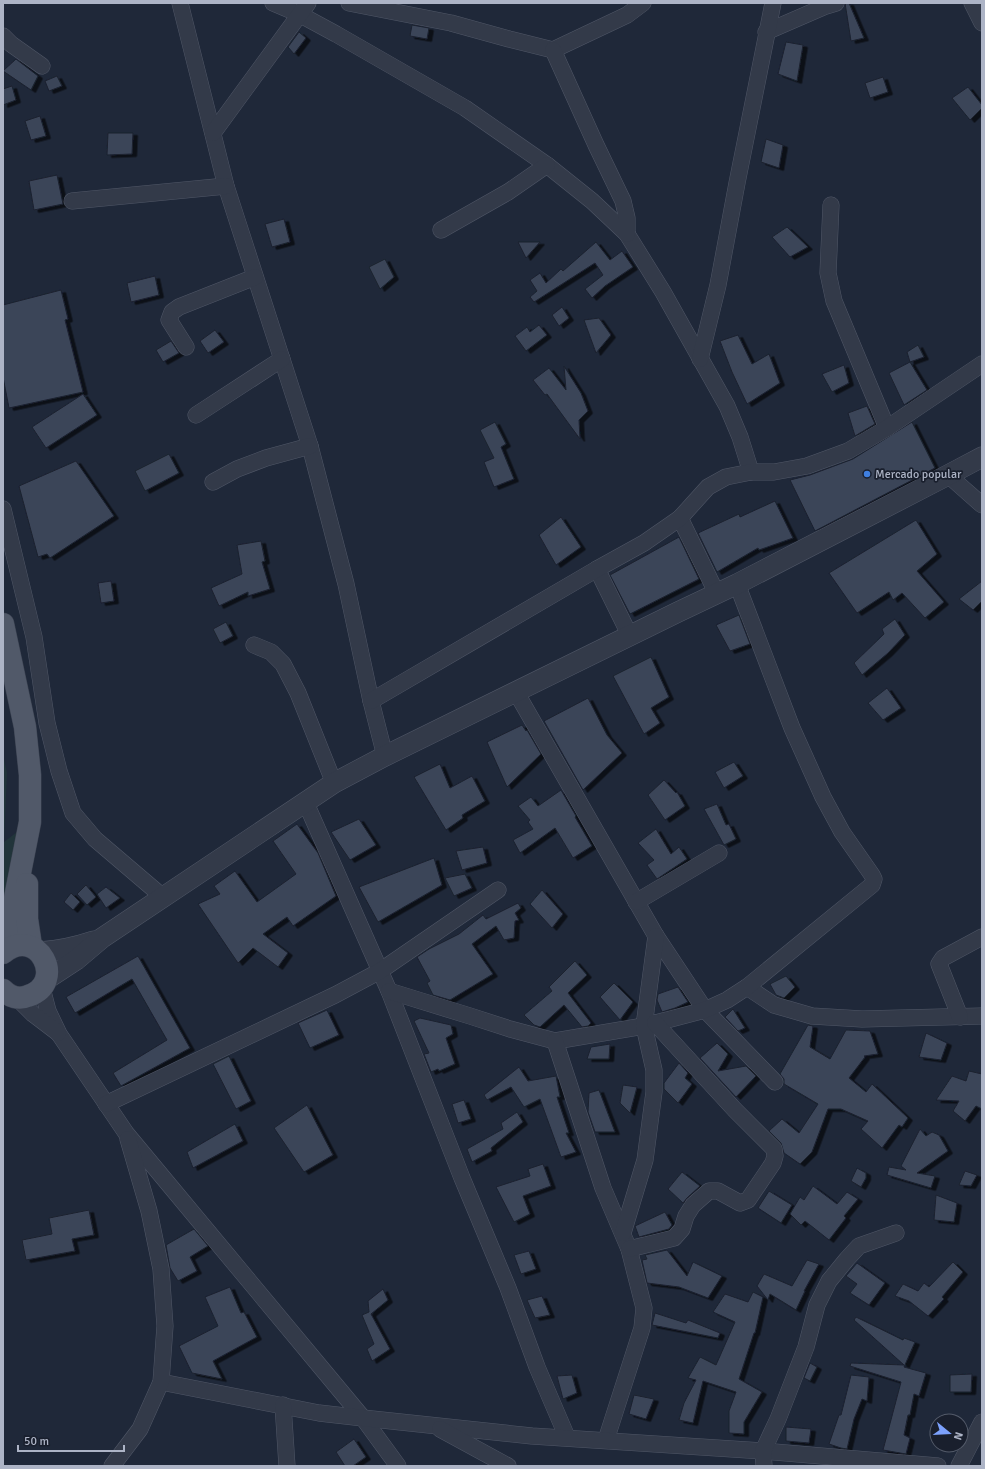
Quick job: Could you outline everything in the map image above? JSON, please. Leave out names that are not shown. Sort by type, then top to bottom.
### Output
[{"type":"main road","points":[[3,624],[25,727],[30,775],[30,822],[10,923],[21,949],[47,964],[44,983],[35,994],[25,998],[7,998]]},
{"type":"street","points":[[180,3],[226,186],[310,446],[346,584],[371,701],[385,756]]},
{"type":"street","points":[[273,3],[304,9],[465,108],[547,165],[592,202],[627,234],[663,292],[727,406],[752,472]]},
{"type":"street","points":[[349,3],[451,23],[554,50],[627,15],[643,3]]},
{"type":"street","points":[[700,359],[718,285],[766,32],[773,3]]},
{"type":"street","points":[[766,32],[836,3]]},
{"type":"street","points":[[972,3],[982,23]]},
{"type":"street","points":[[213,133],[304,9]]},
{"type":"street","points":[[3,36],[11,44],[42,66]]},
{"type":"street","points":[[554,50],[623,202],[627,218],[627,234]]},
{"type":"street","points":[[441,230],[508,192],[547,165]]},
{"type":"street","points":[[72,201],[226,186]]},
{"type":"street","points":[[831,205],[828,273],[834,301],[887,428]]},
{"type":"street","points":[[186,347],[169,320],[172,312],[179,307],[255,277]]},
{"type":"street","points":[[196,415],[282,359]]},
{"type":"street","points":[[371,701],[597,569],[644,544],[680,518],[708,487],[726,477],[752,472],[774,472],[807,466],[848,451],[887,428],[982,364]]},
{"type":"street","points":[[213,482],[237,469],[266,458],[310,446]]},
{"type":"street","points":[[398,1466],[363,1418],[126,1133],[59,1034],[48,1011],[44,983],[76,960],[102,938],[334,783],[385,756],[738,584],[982,457]]},
{"type":"street","points":[[948,475],[982,505]]},
{"type":"street","points":[[3,509],[34,637],[47,723],[59,771],[73,813],[95,839],[163,897]]},
{"type":"street","points":[[680,518],[717,594]]},
{"type":"street","points":[[597,569],[630,636]]},
{"type":"street","points":[[389,991],[510,1029],[555,1041],[649,1024],[705,1010],[727,1000],[747,987],[872,885],[874,879],[872,875],[842,832],[823,797],[792,728],[738,584]]},
{"type":"street","points":[[254,645],[271,652],[283,664],[298,693],[334,783]]},
{"type":"street","points":[[516,692],[656,936],[705,1010],[775,1082]]},
{"type":"street","points":[[306,801],[389,991],[462,1178],[508,1288],[537,1367],[567,1437]]},
{"type":"street","points":[[636,902],[719,853]]},
{"type":"street","points":[[106,1104],[327,999],[380,971],[498,890]]},
{"type":"street","points":[[623,1233],[645,1160],[654,1092],[654,1070],[649,1024],[656,936]]},
{"type":"street","points":[[960,1017],[938,964],[943,958],[982,937]]},
{"type":"street","points":[[21,949],[55,951],[72,948],[102,938]]},
{"type":"street","points":[[747,987],[774,1005],[812,1016],[862,1019],[982,1016]]},
{"type":"street","points":[[7,998],[33,1014],[59,1034]]},
{"type":"street","points":[[629,1249],[674,1238],[682,1230],[686,1216],[693,1205],[709,1192],[718,1191],[740,1203],[748,1200],[773,1163],[775,1156],[774,1149],[649,1024]]},
{"type":"street","points":[[555,1041],[603,1188],[629,1249],[644,1308],[642,1328],[606,1440]]},
{"type":"street","points":[[112,1466],[140,1429],[161,1382],[165,1326],[160,1269],[149,1211],[126,1133]]},
{"type":"street","points":[[764,1459],[806,1347],[817,1305],[829,1282],[846,1258],[859,1246],[896,1233]]},
{"type":"street","points":[[161,1382],[319,1413],[363,1418],[532,1436],[606,1440],[764,1459],[938,1466]]},
{"type":"street","points":[[283,1405],[287,1466]]},
{"type":"street","points":[[959,1466],[982,1422]]},
{"type":"street","points":[[434,1425],[508,1466]]},
{"type":"shaded area","points":[[3,754],[7,773],[4,842],[30,822],[3,953]]},
{"type":"building","points":[[845,3],[849,3],[864,38],[851,41]]},
{"type":"building","points":[[412,25],[429,28],[427,39],[410,36]]},
{"type":"building","points":[[299,32],[306,38],[294,54],[288,47]]},
{"type":"building","points":[[786,42],[803,45],[797,81],[778,74]]},
{"type":"building","points":[[16,59],[38,76],[31,90],[3,71]]},
{"type":"building","points":[[57,76],[62,86],[49,91],[45,81]]},
{"type":"building","points":[[883,77],[888,92],[870,98],[865,83]]},
{"type":"building","points":[[12,86],[16,100],[3,105],[3,89]]},
{"type":"building","points":[[968,87],[982,105],[982,108],[970,120],[952,98]]},
{"type":"building","points":[[40,116],[46,136],[31,140],[25,121]]},
{"type":"building","points":[[108,133],[133,133],[132,154],[107,155]]},
{"type":"building","points":[[766,139],[783,145],[779,168],[761,162]]},
{"type":"building","points":[[57,175],[63,204],[34,210],[29,181]]},
{"type":"building","points":[[284,219],[290,242],[272,247],[265,224]]},
{"type":"building","points":[[787,227],[808,247],[790,257],[772,237]]},
{"type":"building","points":[[518,242],[540,242],[526,258]]},
{"type":"building","points":[[596,242],[610,260],[622,251],[633,267],[605,286],[592,298],[585,289],[603,275],[595,263],[534,302],[530,297],[537,291],[530,280],[540,273],[546,283],[561,269],[563,271]]},
{"type":"building","points":[[385,259],[394,277],[380,289],[369,267]]},
{"type":"building","points":[[155,276],[159,295],[131,302],[127,283]]},
{"type":"building","points":[[61,290],[68,319],[65,320],[83,392],[9,408],[3,377],[3,305]]},
{"type":"building","points":[[562,307],[569,318],[559,326],[552,315]]},
{"type":"building","points":[[599,318],[611,335],[596,353],[584,320]]},
{"type":"building","points":[[539,325],[547,335],[526,351],[515,336],[527,327],[530,332]]},
{"type":"building","points":[[215,330],[224,342],[208,353],[200,341]]},
{"type":"building","points":[[738,335],[752,364],[769,354],[780,383],[747,404],[720,341]]},
{"type":"building","points":[[171,341],[179,353],[163,362],[156,350]]},
{"type":"building","points":[[918,345],[924,357],[910,362],[907,352]]},
{"type":"building","points":[[910,362],[927,390],[904,405],[889,373]]},
{"type":"building","points":[[844,365],[849,383],[832,392],[822,374]]},
{"type":"building","points":[[564,366],[581,393],[588,411],[579,420],[580,439],[547,394],[545,395],[533,380],[549,368],[566,390]]},
{"type":"building","points":[[83,394],[97,415],[46,448],[32,427]]},
{"type":"building","points":[[867,406],[875,424],[855,436],[848,413]]},
{"type":"building","points":[[495,422],[506,444],[501,447],[514,479],[494,487],[484,462],[494,458],[480,430]]},
{"type":"building","name":"Mercado popular","points":[[912,422],[935,468],[815,531],[790,480],[810,475],[853,459]]},
{"type":"building","points":[[169,454],[179,473],[145,491],[135,471]]},
{"type":"building","points":[[76,461],[114,516],[50,558],[47,554],[38,557],[19,486]]},
{"type":"building","points":[[775,501],[793,538],[759,550],[758,548],[717,572],[698,533],[739,514],[740,517]]},
{"type":"building","points":[[561,517],[581,547],[556,565],[539,535]]},
{"type":"building","points":[[916,520],[937,554],[917,571],[944,602],[925,618],[902,593],[893,600],[889,592],[857,613],[829,573]]},
{"type":"building","points":[[679,537],[699,579],[630,614],[610,575]]},
{"type":"building","points":[[261,541],[265,561],[262,562],[270,589],[248,596],[248,592],[219,606],[211,588],[242,574],[237,545]]},
{"type":"building","points":[[111,581],[114,601],[101,603],[98,583]]},
{"type":"building","points":[[982,581],[982,601],[973,610],[959,599]]},
{"type":"building","points":[[739,615],[750,644],[730,651],[716,625]]},
{"type":"building","points":[[895,619],[905,635],[888,653],[862,675],[854,663],[884,634],[882,629]]},
{"type":"building","points":[[226,622],[233,636],[220,643],[213,629]]},
{"type":"building","points":[[651,657],[669,697],[651,708],[660,723],[644,734],[613,676]]},
{"type":"building","points":[[887,688],[901,708],[883,720],[868,703]]},
{"type":"building","points":[[588,698],[607,735],[622,753],[583,790],[544,721]]},
{"type":"building","points":[[522,725],[526,731],[527,730],[541,754],[507,787],[487,742]]},
{"type":"building","points":[[734,762],[743,776],[724,788],[715,772]]},
{"type":"building","points":[[440,764],[450,788],[472,776],[485,801],[462,815],[463,818],[446,830],[414,777]]},
{"type":"building","points":[[664,780],[676,793],[677,792],[685,806],[665,820],[648,795]]},
{"type":"building","points":[[561,790],[592,846],[573,858],[555,828],[520,853],[513,840],[533,829],[528,822],[530,820],[518,806],[531,797],[538,806]]},
{"type":"building","points":[[717,804],[726,825],[729,824],[736,839],[724,845],[704,809]]},
{"type":"building","points":[[359,819],[376,845],[350,860],[331,832]]},
{"type":"building","points":[[297,824],[318,853],[336,896],[293,926],[287,917],[263,934],[288,953],[278,967],[253,948],[238,963],[198,904],[220,894],[214,886],[235,871],[257,902],[296,874],[273,841]]},
{"type":"building","points":[[656,829],[671,854],[679,847],[687,859],[657,879],[647,865],[654,860],[638,843]]},
{"type":"building","points":[[483,847],[487,863],[462,870],[456,851]]},
{"type":"building","points":[[434,858],[442,885],[378,922],[359,887]]},
{"type":"building","points":[[465,874],[472,888],[454,896],[445,878]]},
{"type":"building","points":[[86,885],[96,897],[87,905],[77,894]]},
{"type":"building","points":[[106,887],[120,898],[106,908],[97,894]]},
{"type":"building","points":[[542,890],[563,914],[552,928],[530,904]]},
{"type":"building","points":[[71,893],[80,902],[73,910],[64,902]]},
{"type":"building","points":[[518,903],[521,908],[515,913],[519,920],[515,921],[514,938],[504,940],[496,926],[472,944],[493,974],[450,1000],[433,995],[427,983],[430,981],[417,957],[429,949],[459,934],[483,915],[486,919]]},
{"type":"building","points":[[138,956],[190,1048],[121,1086],[113,1073],[167,1040],[132,979],[75,1013],[66,997]]},
{"type":"building","points":[[575,961],[587,975],[568,993],[591,1023],[588,1026],[582,1027],[564,1005],[540,1027],[534,1025],[524,1015],[552,991],[549,987]]},
{"type":"building","points":[[786,976],[795,987],[784,998],[776,995],[770,984]]},
{"type":"building","points":[[614,983],[633,1002],[620,1020],[600,997]]},
{"type":"building","points":[[678,987],[688,1002],[662,1012],[657,1000],[658,994]]},
{"type":"building","points":[[733,1009],[745,1028],[738,1031],[725,1017]]},
{"type":"building","points":[[327,1010],[339,1035],[310,1048],[298,1023]]},
{"type":"building","points":[[420,1018],[451,1025],[453,1034],[446,1038],[455,1064],[439,1071],[438,1069],[431,1072],[424,1054],[429,1053],[414,1021]]},
{"type":"building","points":[[808,1025],[813,1026],[810,1047],[830,1059],[846,1030],[870,1031],[878,1054],[864,1056],[865,1057],[849,1078],[866,1092],[872,1084],[908,1118],[902,1127],[899,1125],[882,1148],[861,1129],[868,1121],[841,1109],[828,1109],[812,1152],[800,1164],[784,1153],[781,1143],[769,1131],[782,1119],[799,1133],[818,1104],[784,1084],[784,1079],[780,1074]]},
{"type":"building","points":[[926,1033],[947,1043],[941,1060],[919,1057]]},
{"type":"building","points":[[717,1043],[728,1054],[718,1071],[746,1066],[756,1076],[736,1097],[700,1058]]},
{"type":"building","points":[[610,1044],[609,1059],[587,1059],[591,1047]]},
{"type":"building","points":[[229,1056],[251,1101],[236,1109],[213,1064]]},
{"type":"building","points":[[679,1063],[688,1073],[685,1078],[692,1084],[678,1103],[664,1089],[664,1083]]},
{"type":"building","points":[[519,1067],[528,1081],[556,1076],[560,1097],[557,1097],[569,1133],[566,1133],[576,1152],[561,1157],[540,1099],[524,1107],[511,1087],[487,1100],[484,1095]]},
{"type":"building","points":[[969,1071],[982,1074],[982,1109],[976,1106],[965,1121],[953,1111],[959,1101],[936,1100],[952,1076],[966,1081]]},
{"type":"building","points":[[623,1085],[637,1087],[630,1113],[620,1103]]},
{"type":"building","points":[[599,1090],[615,1132],[595,1132],[588,1112],[589,1093]]},
{"type":"building","points":[[464,1100],[471,1119],[458,1123],[452,1104]]},
{"type":"building","points":[[307,1105],[333,1155],[304,1172],[274,1128]]},
{"type":"building","points":[[517,1112],[523,1122],[491,1148],[492,1151],[472,1162],[467,1149],[503,1129],[501,1123]]},
{"type":"building","points":[[235,1124],[243,1141],[193,1168],[187,1152]]},
{"type":"building","points":[[920,1129],[926,1136],[932,1132],[939,1135],[948,1151],[917,1173],[935,1176],[931,1188],[887,1175],[889,1167],[906,1170],[901,1166]]},
{"type":"building","points":[[543,1164],[551,1186],[523,1196],[530,1214],[514,1222],[496,1187],[530,1176],[528,1169]]},
{"type":"building","points":[[857,1168],[866,1173],[866,1178],[861,1187],[851,1181]]},
{"type":"building","points":[[965,1171],[977,1175],[971,1186],[959,1185]]},
{"type":"building","points":[[682,1172],[700,1186],[683,1203],[668,1189]]},
{"type":"building","points":[[813,1186],[837,1204],[847,1192],[858,1199],[844,1216],[846,1218],[829,1240],[805,1221],[801,1225],[790,1214],[800,1197],[804,1200]]},
{"type":"building","points":[[769,1191],[792,1205],[781,1223],[758,1208]]},
{"type":"building","points":[[936,1195],[957,1203],[954,1222],[934,1220]]},
{"type":"building","points":[[89,1210],[94,1235],[72,1239],[75,1251],[26,1260],[22,1240],[52,1234],[49,1218]]},
{"type":"building","points":[[665,1212],[672,1225],[669,1229],[639,1237],[635,1226]]},
{"type":"building","points":[[194,1229],[208,1246],[190,1257],[197,1271],[178,1281],[170,1268],[166,1245]]},
{"type":"building","points":[[667,1250],[687,1276],[693,1262],[722,1276],[708,1298],[679,1287],[647,1283],[642,1260],[647,1259],[645,1255]]},
{"type":"building","points":[[529,1251],[536,1269],[521,1274],[514,1255]]},
{"type":"building","points":[[807,1260],[819,1264],[804,1291],[796,1310],[770,1294],[768,1300],[757,1286],[764,1274],[792,1286]]},
{"type":"building","points":[[953,1262],[963,1272],[942,1297],[944,1299],[928,1316],[909,1301],[895,1296],[903,1284],[918,1291],[924,1283],[929,1287]]},
{"type":"building","points":[[857,1263],[885,1283],[869,1305],[850,1293],[857,1284],[846,1276]]},
{"type":"building","points":[[230,1287],[241,1313],[244,1312],[257,1337],[213,1361],[222,1379],[192,1373],[179,1346],[218,1326],[205,1297]]},
{"type":"building","points":[[383,1289],[388,1300],[371,1314],[390,1349],[372,1361],[367,1349],[374,1344],[362,1315],[369,1312],[368,1301]]},
{"type":"building","points":[[753,1292],[763,1297],[755,1333],[739,1379],[762,1392],[744,1422],[744,1434],[729,1433],[729,1411],[736,1392],[703,1381],[693,1423],[679,1420],[684,1403],[696,1380],[688,1378],[700,1357],[716,1365],[735,1322],[713,1312],[725,1294],[748,1302]]},
{"type":"building","points":[[542,1296],[550,1315],[535,1318],[527,1300]]},
{"type":"building","points":[[655,1313],[686,1323],[688,1320],[720,1333],[718,1338],[652,1325]]},
{"type":"building","points":[[856,1317],[903,1340],[904,1338],[915,1342],[904,1367],[926,1373],[919,1396],[914,1394],[910,1415],[908,1415],[904,1435],[910,1438],[906,1454],[883,1450],[901,1382],[850,1366],[851,1363],[904,1365],[854,1320]]},
{"type":"building","points":[[810,1363],[817,1367],[810,1381],[804,1378]]},
{"type":"building","points":[[972,1374],[971,1392],[950,1392],[950,1375]]},
{"type":"building","points":[[572,1375],[577,1393],[563,1399],[557,1376]]},
{"type":"building","points":[[851,1375],[869,1377],[867,1401],[862,1399],[854,1419],[847,1449],[829,1444],[839,1415],[841,1415]]},
{"type":"building","points":[[634,1395],[654,1399],[646,1419],[629,1414]]},
{"type":"building","points":[[786,1427],[811,1429],[809,1443],[786,1441]]},
{"type":"building","points":[[354,1439],[366,1457],[353,1466],[345,1466],[336,1452]]},
{"type":"place","name":"Mercado popular","points":[[867,474]]}]
